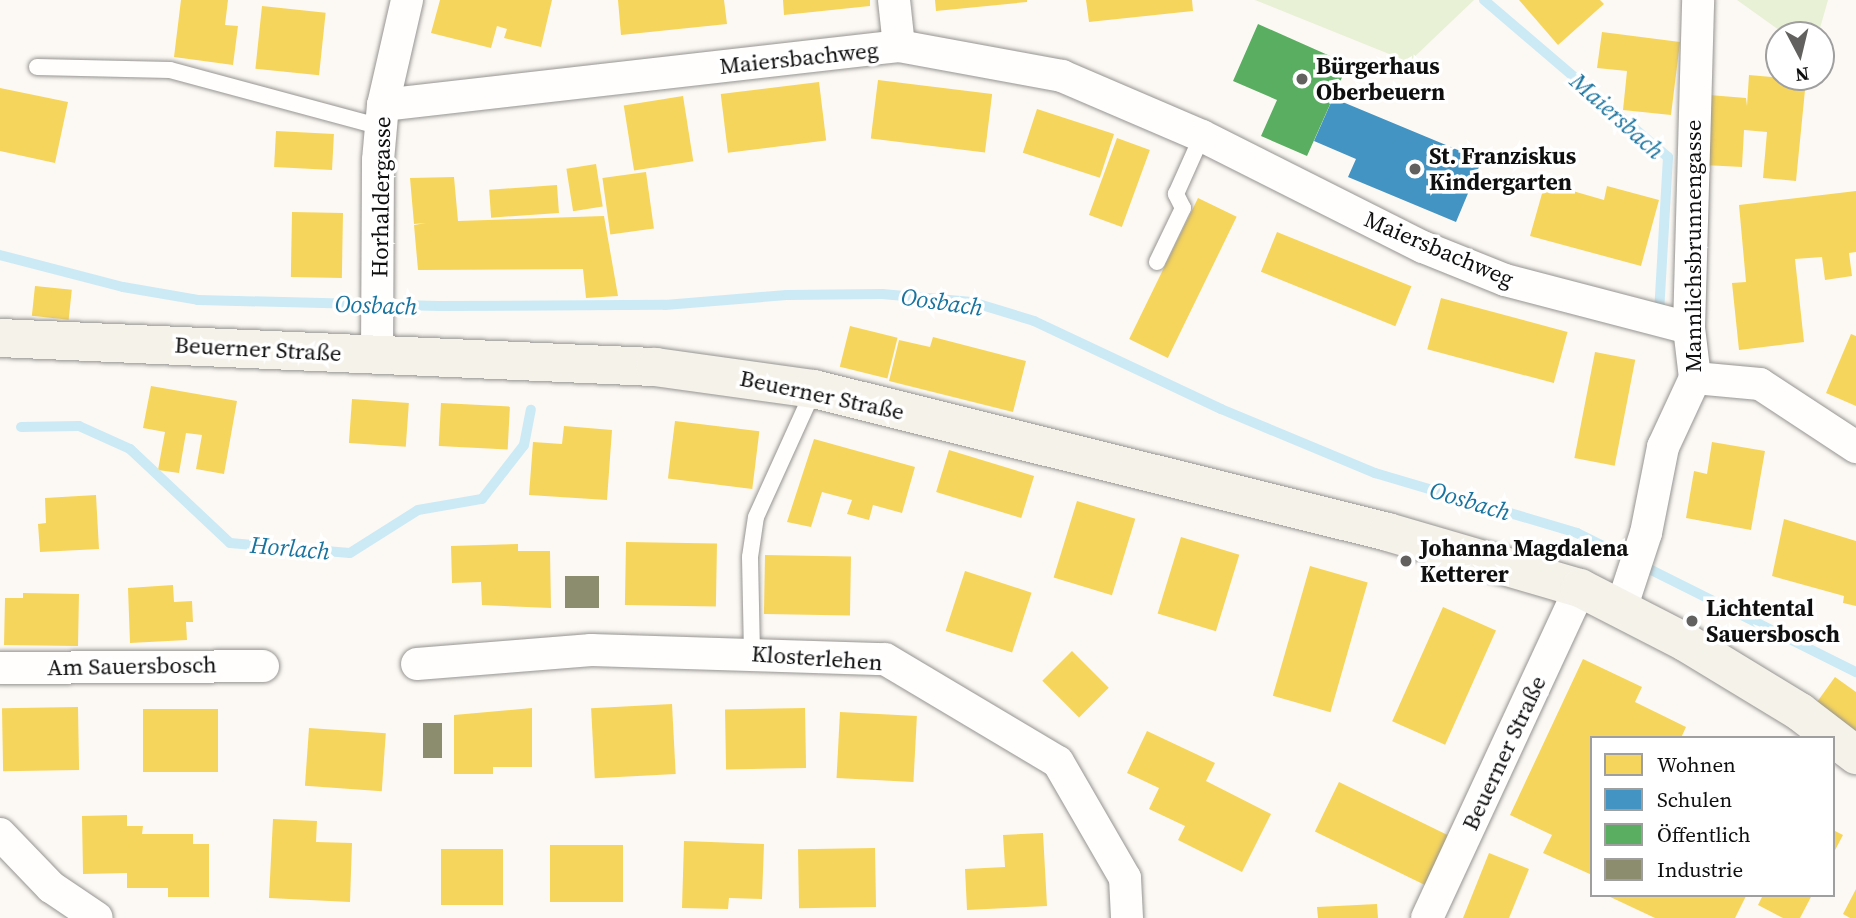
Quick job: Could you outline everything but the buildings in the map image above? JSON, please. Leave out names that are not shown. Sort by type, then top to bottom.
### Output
[{"type":"main road","name":"Beuerner Straße","points":[[0,338],[377,342],[655,367],[814,389],[1388,532],[1580,589],[1627,592],[1831,736]]},
{"type":"main road","name":"Beuerner Straße","points":[[1835,739],[1856,755]]},
{"type":"street","name":"Horhaldergasse","points":[[377,342],[382,116],[407,0]]},
{"type":"street","points":[[894,0],[899,46]]},
{"type":"street","name":"Mannlichsbrunnengasse","points":[[1627,592],[1643,540],[1663,447],[1695,378],[1689,328],[1698,0]]},
{"type":"street","name":"Maiersbachweg","points":[[382,116],[899,46],[1062,76],[1202,136],[1423,247],[1505,280],[1689,328]]},
{"type":"street","points":[[1695,378],[1760,384],[1856,446]]},
{"type":"street","name":"Beuerner Straße","points":[[1427,918],[1580,589]]},
{"type":"street","name":"Klosterlehen","points":[[417,664],[592,650],[885,659],[1058,762],[1125,878],[1127,918]]},
{"type":"street","name":"Am Sauersbosch","points":[[0,668],[263,666]]},
{"type":"street","points":[[0,834],[51,887],[97,918]]},
{"type":"lane","points":[[37,67],[170,70],[382,116]]},
{"type":"lane","points":[[1157,262],[1183,208],[1177,194],[1202,136]]},
{"type":"lane","points":[[752,653],[750,557],[756,517],[814,389]]},
{"type":"green space","points":[[1255,0],[1474,0],[1409,62]]},
{"type":"green space","points":[[1737,0],[1828,0],[1822,21],[1766,21]]},
{"type":"waterway","name":"Maiersbach","points":[[1484,0],[1668,157],[1659,311]]},
{"type":"waterway","name":"Oosbach","points":[[0,255],[123,287],[198,300],[439,306],[665,305],[787,295],[882,294],[972,302],[1034,321],[1221,409],[1375,473],[1577,533],[1856,672]]},
{"type":"waterway","name":"Horlach","points":[[21,427],[79,426],[130,449],[230,543],[350,553],[418,510],[482,499],[524,445],[531,410]]},
{"type":"place","name":"Bürgerhaus Oberbeuern","points":[[1302,79]]},
{"type":"place","name":"St. Franziskus Kindergarten","points":[[1415,169]]},
{"type":"place","name":"Johanna Magdalena Ketterer","points":[[1406,561]]},
{"type":"place","name":"Lichtental Sauersbosch","points":[[1692,621]]}]
